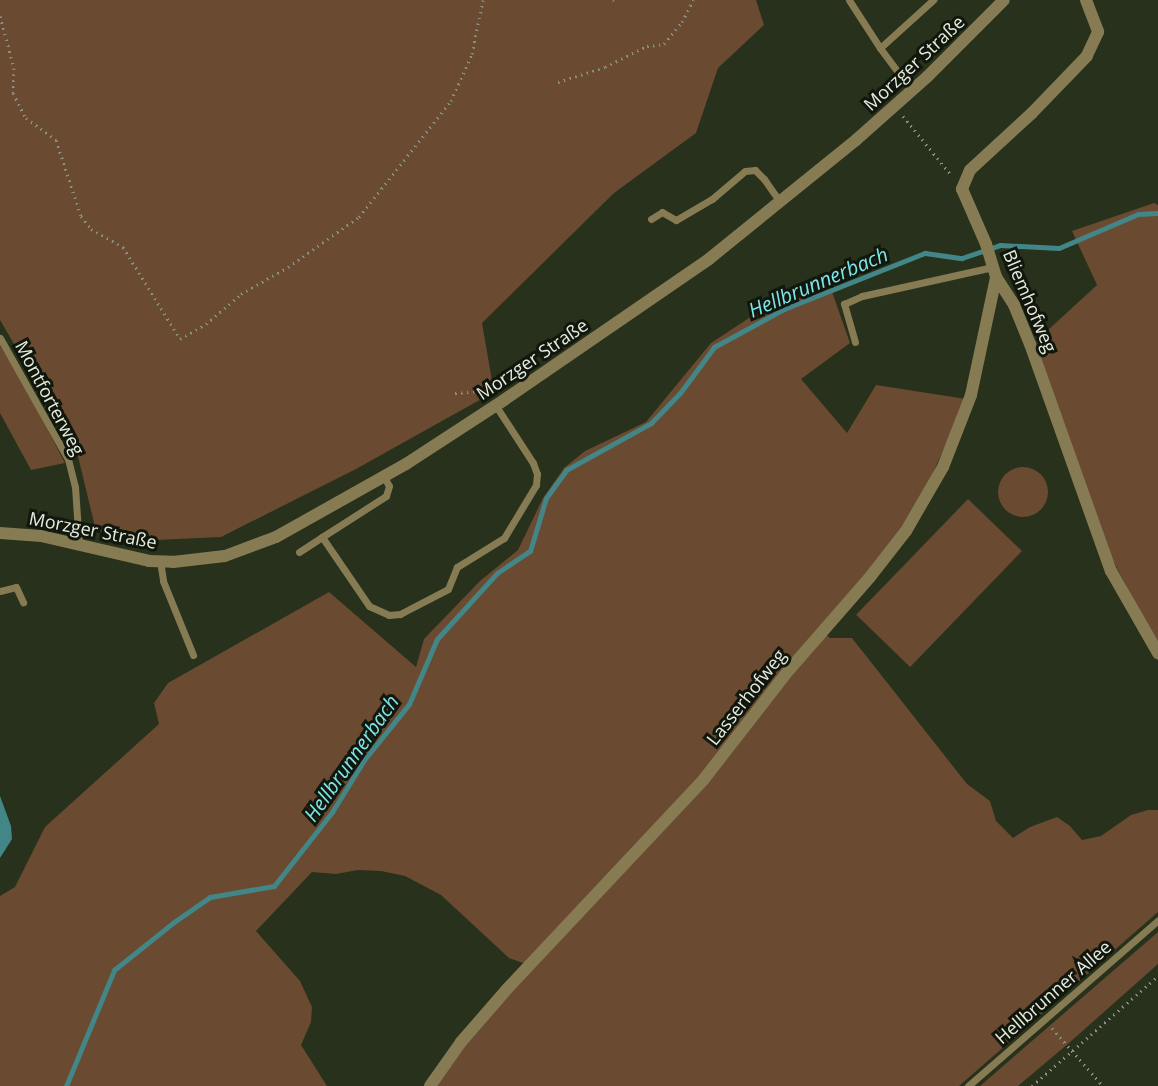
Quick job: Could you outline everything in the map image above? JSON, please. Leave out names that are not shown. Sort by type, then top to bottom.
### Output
[{"type":"street","name":"Morzger Straße","points":[[0,532],[41,536],[160,561],[199,560],[248,549],[286,532],[384,477],[496,406],[709,259],[912,91],[1004,0]]},
{"type":"street","points":[[962,189],[970,170],[1032,113],[1087,56],[1098,32],[1086,0]]},
{"type":"street","name":"Bliemhofweg","points":[[962,189],[986,244],[993,267],[1014,305],[1030,344],[1111,571],[1158,652]]},
{"type":"street","name":"Lasserhofweg","points":[[430,1086],[461,1042],[507,989],[704,780],[789,670],[870,577],[906,531],[943,467],[971,395],[993,267]]},
{"type":"lane","points":[[849,0],[880,48],[912,91]]},
{"type":"lane","points":[[880,48],[933,0]]},
{"type":"lane","points":[[651,219],[662,212],[676,220],[712,199],[745,171],[755,170],[764,178],[780,202]]},
{"type":"lane","points":[[855,342],[844,304],[862,296],[993,267]]},
{"type":"lane","name":"Montforterweg","points":[[0,338],[68,459],[75,487],[79,545]]},
{"type":"lane","points":[[322,537],[359,593],[379,612],[400,614],[448,589],[457,567],[504,538],[536,485],[537,474],[533,463],[496,406]]},
{"type":"lane","points":[[299,552],[386,496],[389,486],[384,477]]},
{"type":"lane","points":[[160,561],[163,581],[193,655]]},
{"type":"lane","points":[[0,591],[16,587],[22,602]]},
{"type":"lane","name":"Hellbrunner Allee","points":[[968,1086],[1158,920]]},
{"type":"path","points":[[0,16],[14,68],[13,93],[26,118],[56,140],[81,216],[91,229],[123,247],[180,339],[206,324],[241,294],[288,267],[359,217],[451,101],[472,54],[483,0]]},
{"type":"path","points":[[558,82],[605,67],[647,46],[664,44],[682,22],[693,0]]},
{"type":"path","points":[[902,114],[962,189]]},
{"type":"path","points":[[455,393],[500,390]]},
{"type":"path","points":[[1032,1086],[1158,976]]},
{"type":"path","points":[[1044,1020],[1103,1086]]},
{"type":"shaded area","points":[[0,0],[756,0],[764,25],[718,68],[696,133],[614,193],[482,323],[494,392],[356,469],[221,537],[156,540],[96,531],[77,452],[0,320]]},
{"type":"shaded area","points":[[1154,203],[1158,205],[1158,645],[1111,557],[1062,425],[1036,341],[1097,285],[1072,231]]},
{"type":"shaded area","points":[[830,286],[850,343],[801,379],[847,433],[876,385],[966,399],[916,511],[875,565],[819,629],[830,638],[852,638],[967,784],[990,801],[996,821],[1013,838],[1030,827],[1057,817],[1070,826],[1082,840],[1101,836],[1131,815],[1148,810],[1158,810],[1158,912],[959,1086],[425,1086],[526,964],[509,958],[441,895],[405,876],[381,871],[358,870],[336,874],[312,872],[256,931],[300,981],[312,1007],[311,1022],[301,1045],[327,1086],[0,1086],[0,896],[15,887],[45,827],[159,724],[154,703],[168,683],[329,592],[416,667],[424,639],[480,581],[518,550],[543,498],[564,468],[585,451],[646,422],[711,343],[749,318]]},
{"type":"shaded area","points":[[0,345],[65,463],[31,470],[0,413]]},
{"type":"shaded area","points":[[1018,467],[1028,467],[1041,474],[1048,487],[1048,497],[1041,510],[1028,517],[1018,517],[1009,513],[1002,506],[998,497],[998,487],[1002,478],[1009,471]]},
{"type":"shaded area","points":[[968,499],[1022,551],[910,667],[856,615]]},
{"type":"shaded area","points":[[1158,932],[1158,964],[1069,1043],[1018,1086],[980,1086]]},
{"type":"water","points":[[0,796],[11,826],[12,839],[0,858]]},
{"type":"waterway","name":"Hellbrunnerbach","points":[[66,1086],[114,970],[174,922],[210,897],[274,886],[332,812],[364,760],[409,704],[437,639],[497,573],[530,551],[546,498],[566,470],[651,423],[680,393],[714,347],[784,309],[925,253],[962,258],[1000,245],[1059,248],[1138,214],[1158,213]]}]
